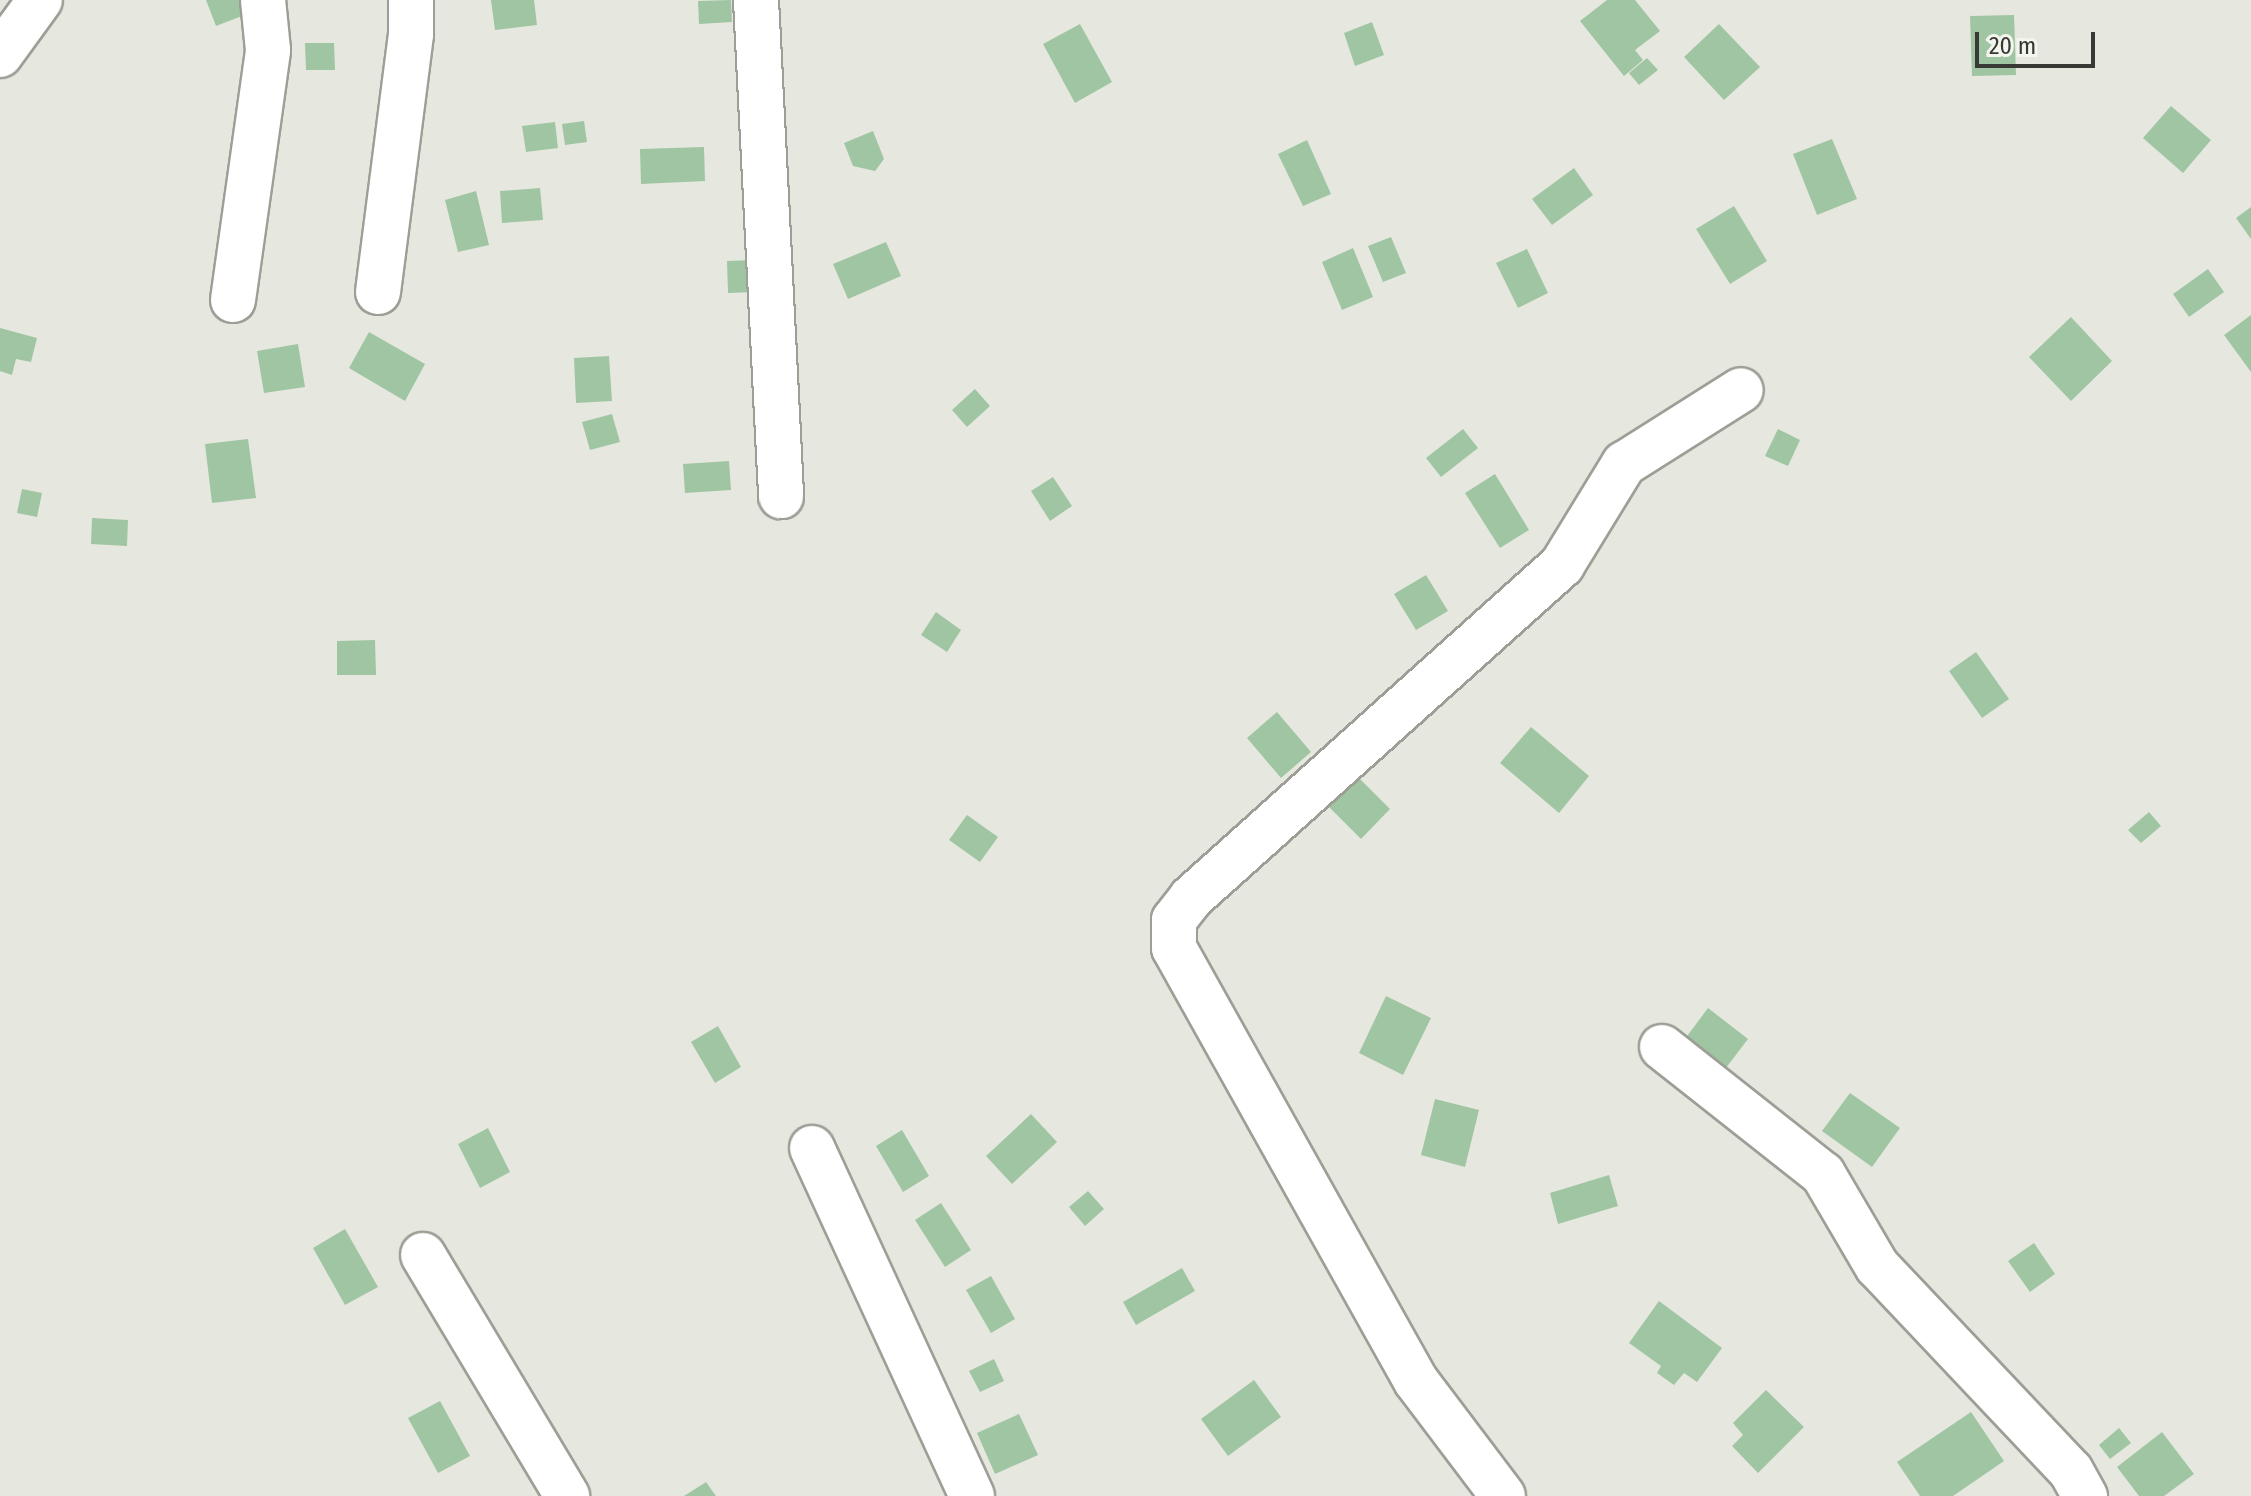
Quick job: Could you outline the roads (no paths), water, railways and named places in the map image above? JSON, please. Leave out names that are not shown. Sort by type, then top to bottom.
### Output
[{"type":"street","points":[[0,55],[40,0]]},
{"type":"street","points":[[233,300],[268,50],[263,0]]},
{"type":"street","points":[[378,292],[411,34],[411,0]]},
{"type":"street","points":[[756,0],[781,496]]},
{"type":"street","points":[[1501,1495],[1416,1381],[1174,948],[1174,920],[1191,898],[1562,565],[1624,464],[1741,390]]},
{"type":"street","points":[[1662,1047],[1823,1174],[1877,1266],[2071,1471],[2085,1496]]},
{"type":"street","points":[[812,1148],[972,1496]]},
{"type":"street","points":[[423,1255],[567,1496]]}]
